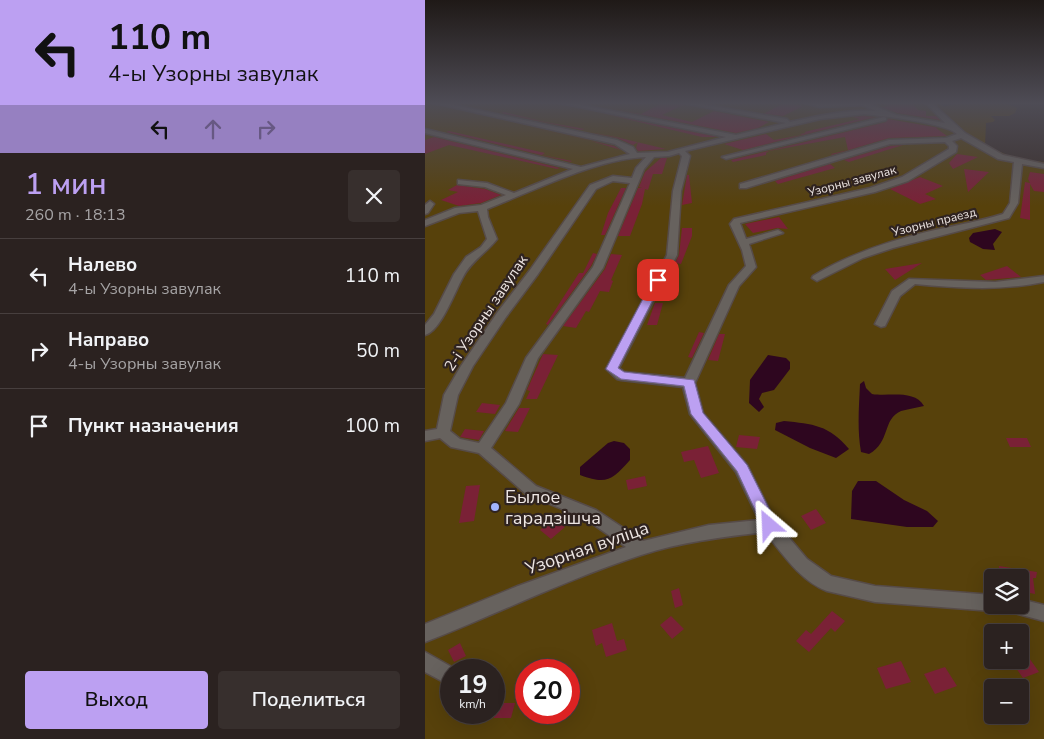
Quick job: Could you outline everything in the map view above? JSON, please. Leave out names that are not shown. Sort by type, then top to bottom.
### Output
[{"type":"street","points":[[452,137],[581,168]]},
{"type":"street","points":[[596,137],[617,142],[630,149],[635,156]]},
{"type":"street","points":[[425,224],[458,210],[482,208],[581,168],[635,156],[669,154],[734,137]]},
{"type":"street","points":[[726,157],[803,137]]},
{"type":"street","points":[[743,186],[889,142],[947,140],[955,137]]},
{"type":"street","points":[[966,137],[1001,157],[1044,166]]},
{"type":"street","name":"Узорны завулак","points":[[743,243],[735,224],[737,221],[872,190],[905,180],[953,150],[953,146],[947,140]]},
{"type":"street","points":[[681,151],[685,156],[677,190],[672,255],[612,369],[621,376],[689,383]]},
{"type":"street","points":[[483,449],[512,404],[532,358],[553,326],[598,268],[640,168],[651,156]]},
{"type":"street","name":"Узорны праезд","points":[[817,278],[838,265],[871,252],[935,233],[1006,216],[1014,203],[1018,162]]},
{"type":"street","name":"2-і Узорны завулак","points":[[443,433],[451,395],[467,366],[501,315],[534,272],[593,187],[600,182],[616,177],[626,177],[635,182]]},
{"type":"street","points":[[461,182],[487,185],[515,196]]},
{"type":"street","points":[[425,332],[439,315],[459,274],[470,259],[484,249],[492,239],[483,217],[482,208]]},
{"type":"street","points":[[778,233],[766,234],[743,243],[751,256],[751,267],[734,285],[689,383],[697,414],[742,468],[769,525],[801,564],[827,583],[875,594],[984,602]]},
{"type":"street","points":[[881,324],[895,294],[904,284],[913,281],[996,286],[1026,284],[1044,279]]},
{"type":"street","points":[[425,436],[443,433],[456,443],[483,449],[531,490],[590,514],[641,548]]},
{"type":"street","name":"Узорная вуліца","points":[[425,633],[524,591],[641,548],[709,532],[769,525]]},
{"type":"street","points":[[1029,609],[1044,613]]},
{"type":"street","points":[[425,661],[440,670]]},
{"type":"shaded area","points":[[425,137],[985,137],[985,145],[1016,159],[1044,162],[1044,739],[425,739]]},
{"type":"shaded area","points":[[995,229],[1002,232],[993,244],[995,250],[983,249],[970,242],[969,238],[973,233]]},
{"type":"shaded area","points":[[768,355],[786,358],[790,362],[790,369],[774,390],[762,393],[759,399],[764,407],[759,412],[749,403],[750,380]]},
{"type":"shaded area","points":[[864,381],[866,388],[872,394],[914,397],[924,406],[901,411],[895,415],[888,425],[881,443],[869,454],[861,452],[859,435],[860,384]]},
{"type":"shaded area","points":[[784,421],[804,423],[827,430],[849,449],[836,458],[810,448],[775,430],[776,423]]},
{"type":"shaded area","points":[[614,441],[624,443],[630,449],[630,460],[624,467],[613,476],[603,480],[580,475],[580,467],[608,443]]},
{"type":"shaded area","points":[[858,481],[876,481],[904,500],[927,511],[938,521],[933,527],[907,527],[851,519],[852,491]]},
{"type":"building","points":[[436,137],[560,168],[557,169],[449,145],[425,154],[425,140]]},
{"type":"building","points":[[469,137],[477,137],[545,153],[542,155],[572,161],[570,162]]},
{"type":"building","points":[[615,137],[638,142],[633,145]]},
{"type":"building","points":[[751,137],[771,137],[774,140],[793,137],[743,150],[724,144]]},
{"type":"building","points":[[823,137],[842,137],[769,151],[766,155],[733,162],[731,160]]},
{"type":"building","points":[[845,137],[904,137],[889,138],[832,155],[831,154],[848,150]]},
{"type":"building","points":[[590,141],[614,146],[621,150]]},
{"type":"building","points":[[638,142],[666,149],[638,151],[636,148]]},
{"type":"building","points":[[903,145],[849,162],[844,160],[890,146]]},
{"type":"building","points":[[957,154],[978,157],[953,169],[949,163]]},
{"type":"building","points":[[661,158],[667,158],[662,174],[653,174],[648,190],[645,189],[642,204],[630,236],[618,236],[638,188],[642,188],[639,187],[645,172]]},
{"type":"building","points":[[830,164],[835,168],[778,184],[775,181]]},
{"type":"building","points":[[964,169],[989,172],[968,192]]},
{"type":"building","points":[[1030,172],[1044,174],[1044,192],[1034,191],[1030,184],[1030,220],[1020,218],[1025,182],[1030,183],[1028,179]]},
{"type":"building","points":[[687,175],[689,175],[692,203],[682,205]]},
{"type":"building","points":[[920,177],[943,186],[925,194],[936,199],[920,204],[890,189]]},
{"type":"building","points":[[457,185],[485,189],[501,195],[481,203],[459,206],[441,200],[458,192],[448,190]]},
{"type":"building","points":[[621,188],[626,188],[605,235],[601,235],[608,213]]},
{"type":"building","points":[[779,217],[788,229],[777,228],[753,233],[745,224]]},
{"type":"building","points":[[682,228],[692,228],[692,236],[681,264],[675,263],[679,255]]},
{"type":"building","points":[[593,253],[597,254],[591,266],[548,325],[546,324],[579,273],[583,273]]},
{"type":"building","points":[[611,254],[622,255],[611,280],[613,281],[609,292],[600,291],[589,312],[586,311],[576,328],[563,326],[605,269]]},
{"type":"building","points":[[922,263],[895,280],[885,269]]},
{"type":"building","points":[[1007,266],[1021,277],[986,280],[980,275]]},
{"type":"building","points":[[655,303],[663,303],[657,325],[647,325]]},
{"type":"building","points":[[699,332],[704,333],[692,358],[688,357]]},
{"type":"building","points":[[719,334],[725,334],[718,361],[708,360]]},
{"type":"building","points":[[543,354],[558,355],[537,399],[526,399],[530,391],[527,390]]},
{"type":"building","points":[[482,403],[500,405],[495,414],[476,412]]},
{"type":"building","points":[[519,408],[530,408],[518,432],[505,431]]},
{"type":"building","points":[[465,429],[484,431],[479,440],[460,437]]},
{"type":"building","points":[[739,435],[760,437],[757,449],[736,447]]},
{"type":"building","points":[[1006,438],[1027,438],[1031,447],[1010,447]]},
{"type":"building","points":[[708,446],[719,473],[701,478],[694,460],[684,462],[681,452]]},
{"type":"building","points":[[645,476],[647,486],[628,490],[626,480]]},
{"type":"building","points":[[480,485],[474,521],[459,523],[466,486]]},
{"type":"building","points":[[816,509],[826,523],[811,530],[801,516]]},
{"type":"building","points":[[553,519],[565,527],[551,539],[540,530]]},
{"type":"building","points":[[999,566],[1018,569],[999,569]]},
{"type":"building","points":[[1029,571],[1037,572],[1036,578],[1033,578],[1035,594],[1029,593]]},
{"type":"building","points":[[679,588],[683,605],[675,608],[671,591]]},
{"type":"building","points":[[832,611],[845,621],[835,632],[831,628],[809,652],[796,641],[806,630],[811,634]]},
{"type":"building","points":[[671,616],[684,629],[672,639],[660,625]]},
{"type":"building","points":[[612,623],[617,641],[624,639],[627,650],[606,657],[602,643],[596,646],[592,630]]},
{"type":"building","points":[[460,643],[466,656],[460,659],[452,659],[448,650]]},
{"type":"building","points":[[1029,658],[1039,672],[1023,678],[1017,669],[1029,669]]},
{"type":"building","points":[[901,661],[911,682],[886,689],[877,668]]},
{"type":"building","points":[[945,667],[957,686],[935,694],[924,674]]},
{"type":"building","points":[[505,703],[515,703],[511,718],[505,718]]},
{"type":"place","name":"Былое гарадзішча","points":[[495,507]]},
{"type":"route","points":[[658,280],[612,369],[621,376],[689,383],[697,414],[742,468],[769,525]]}]
